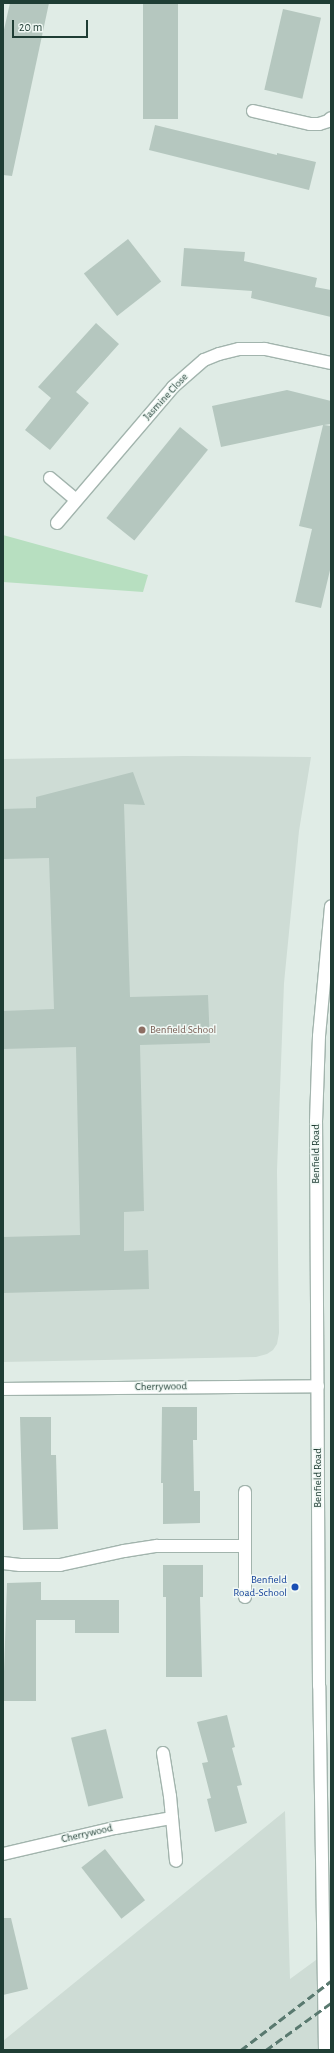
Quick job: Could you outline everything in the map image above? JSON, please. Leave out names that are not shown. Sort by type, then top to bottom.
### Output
[{"type":"street","points":[[253,111],[310,124],[319,124],[331,118]]},
{"type":"street","name":"Jasmine Close","points":[[57,523],[173,387],[204,360],[219,354],[240,349],[265,349],[331,363]]},
{"type":"street","points":[[50,478],[76,500]]},
{"type":"street","name":"Benfield Road","points":[[325,2050],[319,1670],[316,1122],[319,1036],[331,908]]},
{"type":"street","name":"Cherrywood","points":[[3,1389],[318,1386]]},
{"type":"street","points":[[245,1492],[245,1597]]},
{"type":"street","points":[[3,1563],[20,1565],[60,1565],[124,1551],[157,1546],[245,1546]]},
{"type":"street","points":[[162,1753],[172,1818],[176,1861]]},
{"type":"street","name":"Cherrywood","points":[[3,1854],[115,1828],[172,1818]]},
{"type":"shaded area","name":"Benfield School","points":[[184,756],[311,757],[299,831],[284,983],[277,1171],[279,1333],[277,1344],[273,1350],[267,1354],[256,1357],[3,1362],[3,759]]},
{"type":"shaded area","points":[[285,1811],[290,1979],[331,1949],[331,2043],[320,2050],[3,2050],[3,2041]]},
{"type":"green space","points":[[3,535],[148,575],[143,592],[3,582]]},
{"type":"building","points":[[10,3],[49,3],[12,176],[3,175],[3,34]]},
{"type":"building","points":[[143,3],[178,3],[178,119],[143,119]]},
{"type":"building","points":[[283,9],[321,18],[302,99],[264,90]]},
{"type":"building","points":[[155,125],[277,155],[277,153],[316,162],[309,190],[149,150]]},
{"type":"building","points":[[128,239],[161,282],[117,316],[84,273]]},
{"type":"building","points":[[184,248],[245,252],[244,261],[317,278],[315,287],[331,290],[331,317],[251,298],[252,291],[181,286]]},
{"type":"building","points":[[96,323],[119,344],[76,392],[89,403],[50,450],[25,430],[51,398],[38,387]]},
{"type":"building","points":[[287,390],[331,401],[331,424],[324,425],[331,426],[331,566],[321,608],[295,602],[312,529],[299,526],[323,425],[221,447],[212,406]]},
{"type":"building","points":[[180,427],[208,450],[134,541],[106,518]]},
{"type":"building","points":[[133,772],[145,805],[124,804],[130,997],[208,995],[210,1043],[140,1045],[144,1211],[124,1212],[124,1251],[148,1250],[149,1289],[3,1293],[3,1237],[80,1235],[76,1047],[3,1049],[3,1011],[54,1009],[49,858],[3,859],[3,809],[36,808],[36,797]]},
{"type":"building","points":[[162,1407],[197,1407],[197,1440],[193,1440],[194,1491],[200,1491],[200,1523],[163,1524],[163,1483],[161,1483]]},
{"type":"building","points":[[20,1417],[51,1417],[51,1455],[56,1455],[58,1529],[23,1530]]},
{"type":"building","points":[[163,1565],[203,1565],[203,1597],[200,1597],[202,1677],[166,1677],[166,1597],[163,1597]]},
{"type":"building","points":[[41,1582],[41,1600],[119,1600],[119,1633],[75,1633],[75,1620],[36,1620],[36,1701],[3,1701],[7,1583]]},
{"type":"building","points":[[227,1715],[235,1747],[232,1748],[242,1785],[237,1786],[247,1823],[215,1832],[207,1799],[211,1798],[202,1763],[208,1762],[197,1722]]},
{"type":"building","points":[[106,1729],[123,1798],[88,1807],[71,1738]]},
{"type":"building","points":[[105,1849],[145,1900],[121,1919],[81,1867]]},
{"type":"building","points":[[3,1918],[11,1918],[28,1989],[3,1995]]},
{"type":"railway","points":[[241,2050],[331,1981]]},
{"type":"railway","points":[[266,2050],[331,2003]]},
{"type":"place","name":"Benfield School","points":[[142,1030]]},
{"type":"place","name":"Benfield Road-School","points":[[295,1587]]}]
